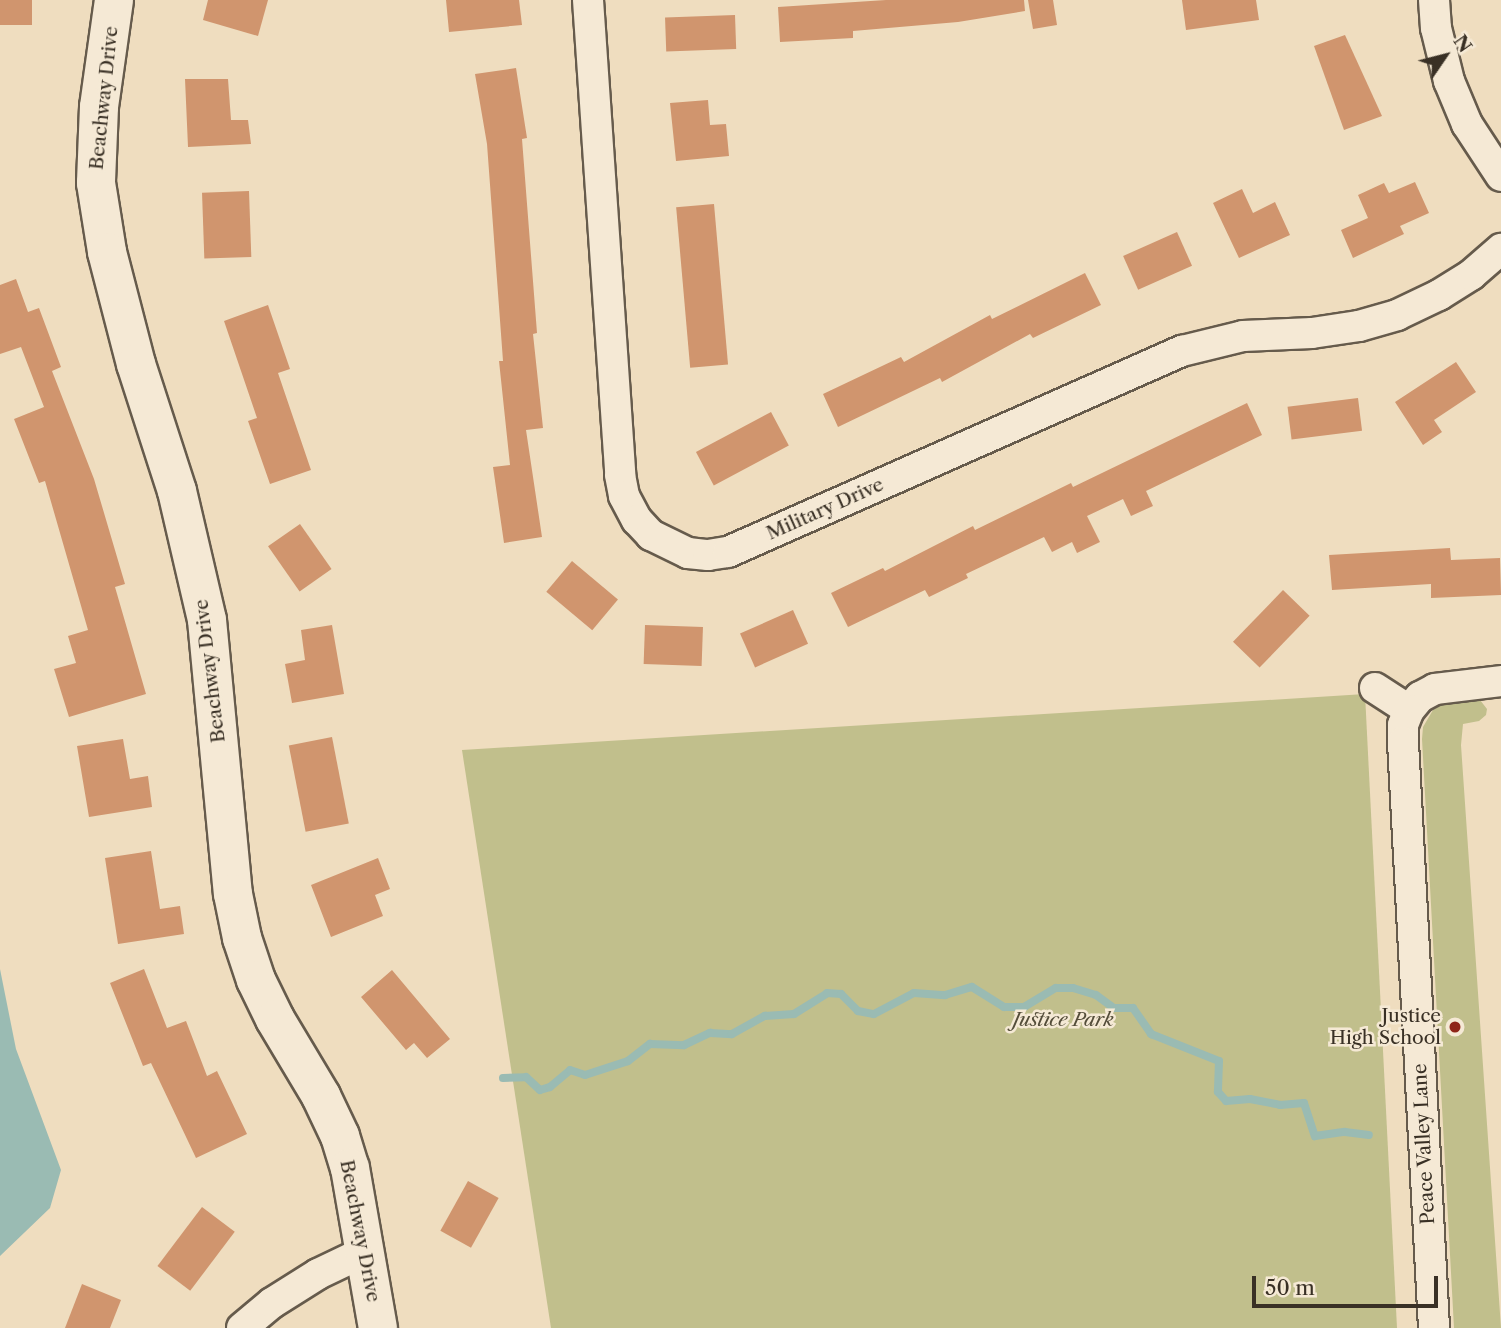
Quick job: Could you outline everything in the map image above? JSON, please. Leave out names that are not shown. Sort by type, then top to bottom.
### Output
[{"type":"street","name":"Beachway Drive","points":[[114,0],[99,107],[96,183],[111,265],[136,364],[177,491],[207,620],[233,894],[242,938],[256,980],[321,1096],[340,1136],[349,1168],[378,1328]]},
{"type":"street","name":"Military Drive","points":[[588,0],[620,475],[624,496],[637,520],[651,535],[688,553],[708,555],[728,552],[1182,351],[1243,336],[1312,333],[1359,326],[1397,315],[1460,282],[1501,249]]},
{"type":"street","points":[[1434,0],[1436,27],[1449,81],[1467,124],[1501,176]]},
{"type":"street","points":[[1375,688],[1409,710],[1420,697],[1435,689],[1501,681]]},
{"type":"street","name":"Peace Valley Lane","points":[[1409,710],[1403,724],[1402,742],[1434,1328]]},
{"type":"street","points":[[242,1328],[272,1303],[318,1274],[364,1252]]},
{"type":"green space","name":"Justice Park","points":[[1365,694],[1397,1328],[551,1328],[462,750]]},
{"type":"green space","points":[[1480,700],[1487,709],[1486,715],[1479,721],[1463,724],[1461,745],[1501,1328],[1454,1328],[1422,739],[1423,727],[1433,710],[1443,704]]},
{"type":"water","points":[[0,969],[16,1049],[61,1170],[50,1208],[0,1256]]},
{"type":"building","points":[[0,0],[32,0],[32,25],[0,25]]},
{"type":"building","points":[[208,0],[268,0],[258,36],[203,20]]},
{"type":"building","points":[[446,0],[519,0],[522,25],[449,32]]},
{"type":"building","points":[[886,0],[1024,0],[1025,11],[958,22],[853,31],[853,38],[780,42],[778,7]]},
{"type":"building","points":[[1028,0],[1053,0],[1057,25],[1033,29]]},
{"type":"building","points":[[1182,0],[1256,0],[1259,20],[1186,30]]},
{"type":"building","points":[[735,15],[736,49],[666,51],[665,17]]},
{"type":"building","points":[[1345,35],[1382,116],[1344,130],[1314,46]]},
{"type":"building","points":[[516,68],[527,138],[522,139],[537,333],[533,334],[543,428],[526,430],[542,537],[504,543],[493,467],[510,465],[499,361],[503,361],[487,144],[475,74]]},
{"type":"building","points":[[185,79],[228,79],[231,120],[248,120],[251,144],[188,147]]},
{"type":"building","points":[[708,100],[710,125],[726,124],[729,156],[676,161],[670,103]]},
{"type":"building","points":[[1415,182],[1429,213],[1400,226],[1404,234],[1353,258],[1341,230],[1368,218],[1358,195],[1384,183],[1389,193]]},
{"type":"building","points":[[1242,189],[1253,213],[1275,202],[1290,235],[1239,258],[1213,203]]},
{"type":"building","points":[[249,191],[251,257],[204,259],[202,193]]},
{"type":"building","points":[[714,204],[728,364],[690,368],[676,207]]},
{"type":"building","points":[[1177,232],[1192,266],[1138,290],[1123,256]]},
{"type":"building","points":[[1085,273],[1101,305],[1033,338],[1030,334],[942,382],[940,378],[838,427],[823,394],[901,357],[904,362],[990,315],[992,319]]},
{"type":"building","points":[[16,279],[28,312],[39,308],[61,367],[52,371],[94,479],[125,584],[115,587],[146,694],[69,717],[54,669],[76,663],[68,636],[88,630],[45,481],[39,483],[14,419],[44,407],[21,347],[0,354],[0,285]]},
{"type":"building","points":[[268,305],[290,369],[278,373],[311,470],[270,484],[248,421],[257,418],[224,321]]},
{"type":"building","points":[[1456,362],[1476,392],[1434,420],[1442,432],[1423,445],[1395,402]]},
{"type":"building","points":[[1358,398],[1362,431],[1292,439],[1288,407]]},
{"type":"building","points":[[1247,403],[1262,435],[1146,491],[1153,506],[1131,516],[1123,499],[1087,516],[1100,542],[1077,553],[1072,542],[1052,552],[1044,537],[966,574],[968,578],[929,597],[925,590],[848,627],[831,593],[883,568],[885,571],[973,526],[975,530],[1071,483],[1073,487]]},
{"type":"building","points":[[771,412],[789,446],[714,485],[696,452]]},
{"type":"building","points":[[300,524],[332,569],[300,591],[268,546]]},
{"type":"building","points":[[1450,548],[1451,560],[1500,558],[1501,595],[1431,598],[1431,584],[1332,590],[1329,555]]},
{"type":"building","points":[[572,561],[618,600],[592,630],[546,592]]},
{"type":"building","points":[[1283,590],[1310,616],[1260,667],[1233,642]]},
{"type":"building","points":[[793,610],[808,644],[755,667],[740,634]]},
{"type":"building","points":[[332,625],[344,694],[292,703],[285,664],[305,660],[301,630]]},
{"type":"building","points":[[645,625],[703,627],[702,666],[644,664]]},
{"type":"building","points":[[332,737],[349,823],[306,832],[289,745]]},
{"type":"building","points":[[123,739],[130,779],[148,776],[152,807],[89,817],[77,746]]},
{"type":"building","points":[[151,851],[160,909],[180,906],[184,934],[118,944],[105,858]]},
{"type":"building","points":[[378,858],[390,889],[375,895],[383,916],[331,937],[311,885]]},
{"type":"building","points":[[144,969],[167,1028],[186,1021],[207,1076],[217,1071],[247,1134],[196,1158],[151,1063],[143,1066],[110,983]]},
{"type":"building","points":[[392,970],[450,1039],[427,1058],[414,1043],[406,1050],[361,997]]},
{"type":"building","points":[[468,1181],[499,1198],[471,1248],[440,1231]]},
{"type":"building","points":[[202,1207],[235,1232],[190,1291],[157,1266]]},
{"type":"building","points":[[82,1284],[121,1300],[110,1328],[65,1328]]},
{"type":"waterway","points":[[503,1078],[526,1077],[540,1090],[550,1087],[570,1070],[585,1075],[628,1061],[650,1044],[684,1045],[710,1033],[732,1034],[765,1016],[794,1014],[827,993],[841,994],[858,1011],[874,1014],[914,993],[945,995],[972,987],[1004,1007],[1024,1007],[1056,988],[1073,988],[1096,995],[1114,1008],[1133,1008],[1151,1034],[1219,1061],[1218,1092],[1226,1101],[1250,1099],[1280,1105],[1304,1103],[1315,1136],[1345,1132],[1369,1135]]},
{"type":"place","name":"Justice High School","points":[[1455,1027]]}]
